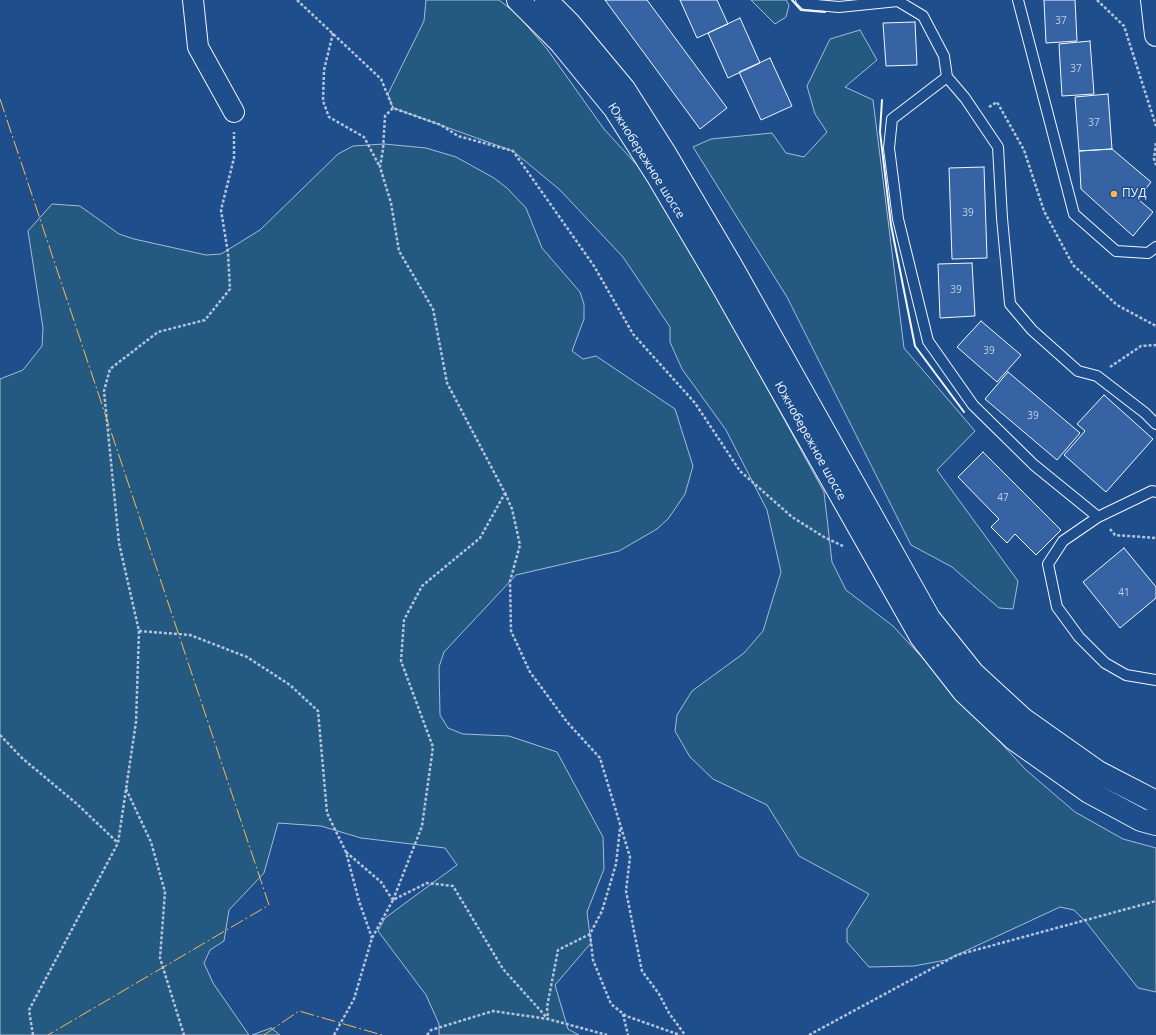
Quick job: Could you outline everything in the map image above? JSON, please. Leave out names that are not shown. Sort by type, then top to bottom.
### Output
[{"type":"main road","name":"Южнобережное шоссе","points":[[518,0],[560,42],[615,109],[657,175],[727,293],[921,637],[964,692],[1014,739],[1089,792],[1141,820],[1156,824]]},
{"type":"main road","name":"Южнобережное шоссе","points":[[546,0],[569,23],[624,89],[666,155],[732,267],[929,618],[973,673],[1023,719],[1098,772],[1156,802]]},
{"type":"main road","points":[[1152,0],[1156,35]]},
{"type":"street","points":[[193,0],[198,47],[234,112]]},
{"type":"lane","points":[[801,0],[805,4],[839,7],[898,0],[923,16],[944,56],[947,77],[965,98],[998,147],[1002,218],[1010,304],[1032,330],[1078,371],[1097,376],[1145,413],[1156,424]]},
{"type":"lane","points":[[1018,0],[1074,214],[1116,251],[1148,253],[1156,247]]},
{"type":"lane","points":[[947,77],[892,119],[889,148],[898,219],[928,341],[973,405],[1034,465],[1098,517]]},
{"type":"lane","points":[[1155,489],[1098,517],[1063,541],[1048,564],[1057,607],[1079,637],[1106,663],[1126,675],[1156,680]]},
{"type":"path","points":[[296,0],[333,33],[381,80],[393,108],[442,125],[458,136],[513,151],[594,266],[633,334],[695,403],[740,471],[792,517],[824,537],[844,547]]},
{"type":"path","points":[[1097,0],[1124,26],[1156,126]]},
{"type":"path","points":[[333,33],[324,70],[323,102],[329,117],[364,137],[380,167],[391,203],[399,251],[433,309],[447,383],[512,509],[520,545],[510,581],[511,631],[530,672],[567,722],[600,758],[630,857],[626,891],[642,971],[659,994],[669,1013],[685,1035]]},
{"type":"path","points":[[380,167],[383,149],[384,116],[393,108]]},
{"type":"path","points":[[33,1035],[29,1010],[118,843],[136,722],[139,631],[119,543],[104,391],[110,369],[158,332],[205,320],[230,289],[228,253],[221,210],[234,158],[234,112]]},
{"type":"path","points":[[1156,143],[1154,159],[1156,165]]},
{"type":"path","points":[[1097,376],[1141,346],[1156,345]]},
{"type":"path","points":[[334,1035],[354,999],[372,938],[393,900],[422,826],[433,747],[401,661],[404,620],[422,586],[480,538],[505,493]]},
{"type":"path","points":[[1098,517],[1115,535],[1156,538]]},
{"type":"path","points":[[139,631],[190,635],[248,657],[290,685],[318,711],[327,813],[346,852],[358,901],[372,938]]},
{"type":"path","points":[[0,735],[22,758],[76,804],[118,843]]},
{"type":"path","points":[[126,789],[151,842],[165,892],[160,958],[184,1035]]},
{"type":"path","points":[[621,827],[616,864],[604,904],[590,934],[593,960],[611,1004],[623,1014],[680,1035]]},
{"type":"path","points":[[346,852],[381,882],[393,900]]},
{"type":"path","points":[[393,900],[427,883],[453,886],[503,969],[548,1019]]},
{"type":"path","points":[[810,1035],[957,955],[1156,901]]},
{"type":"path","points":[[548,1019],[547,1007],[558,950],[590,934]]},
{"type":"path","points":[[427,1035],[431,1030],[493,1011],[548,1019],[607,1035]]},
{"type":"path","points":[[623,1014],[628,1035]]},
{"type":"shaded area","points":[[426,0],[499,0],[517,14],[547,49],[604,129],[657,187],[824,492],[832,562],[846,590],[893,626],[1026,770],[1075,812],[1123,839],[1156,848],[1156,992],[1138,988],[1086,922],[1074,910],[1060,907],[946,960],[914,966],[869,967],[847,942],[847,929],[869,894],[799,856],[767,805],[713,779],[690,757],[675,731],[677,715],[692,691],[744,653],[763,631],[781,572],[767,510],[726,430],[682,369],[670,342],[670,327],[623,257],[560,190],[513,151],[393,108],[388,94],[424,21]]},
{"type":"shaded area","points":[[751,0],[786,0],[789,5],[786,17],[775,24]]},
{"type":"shaded area","points":[[860,30],[877,60],[845,87],[873,100],[904,348],[975,431],[937,470],[1018,581],[1013,609],[999,608],[952,567],[911,545],[787,297],[693,147],[711,139],[772,133],[786,153],[804,157],[827,132],[815,114],[807,86],[830,39]]},
{"type":"shaded area","points":[[384,144],[426,148],[456,157],[494,178],[507,188],[526,208],[542,248],[580,292],[584,304],[584,319],[572,351],[583,359],[596,356],[675,409],[693,466],[685,494],[668,519],[657,529],[619,551],[516,575],[444,652],[439,667],[440,715],[448,728],[463,734],[509,736],[557,752],[603,837],[604,869],[587,912],[591,943],[555,985],[568,1029],[579,1035],[439,1035],[439,1024],[426,995],[378,931],[385,918],[457,865],[445,848],[361,838],[321,826],[278,823],[264,873],[229,910],[224,941],[210,950],[204,963],[213,983],[249,1035],[0,1035],[0,379],[23,370],[42,346],[43,328],[28,231],[52,204],[80,206],[119,234],[134,239],[206,255],[221,254],[260,230],[338,154],[353,146]]},
{"type":"shaded area","points":[[271,1028],[280,1035],[252,1035]]},
{"type":"building","points":[[605,0],[647,0],[727,108],[700,129]]},
{"type":"building","points":[[680,0],[717,0],[728,24],[697,38]]},
{"type":"building","points":[[1044,0],[1075,0],[1077,41],[1046,43]]},
{"type":"building","points":[[740,18],[760,63],[728,78],[708,33]]},
{"type":"building","points":[[915,22],[917,65],[886,66],[883,23]]},
{"type":"building","points":[[1090,41],[1094,94],[1062,96],[1059,44]]},
{"type":"building","points":[[770,58],[792,106],[761,120],[739,72]]},
{"type":"building","points":[[1108,94],[1112,149],[1079,151],[1075,97]]},
{"type":"building","name":"ПУД","points":[[1112,149],[1151,182],[1138,199],[1153,212],[1133,236],[1081,189],[1079,151]]},
{"type":"building","points":[[984,167],[987,258],[952,259],[949,168]]},
{"type":"building","points":[[972,263],[975,316],[940,318],[938,264]]},
{"type":"building","points":[[981,321],[1021,355],[997,382],[957,347]]},
{"type":"building","points":[[1008,372],[1080,433],[1057,460],[985,399]]},
{"type":"building","points":[[1104,395],[1153,439],[1106,492],[1064,455],[1085,431],[1077,424]]},
{"type":"building","points":[[983,452],[1061,530],[1036,555],[1015,534],[1007,543],[991,527],[999,519],[958,477]]},
{"type":"building","points":[[1124,548],[1156,587],[1156,598],[1120,628],[1083,582]]},
{"type":"wall","points":[[792,0],[801,10],[825,12]]},
{"type":"wall","points":[[882,100],[880,132],[891,225],[915,346],[964,412]]},
{"type":"power","points":[[0,99],[269,905],[48,1035]]},
{"type":"power","points":[[264,1035],[299,1011],[382,1035]]},
{"type":"place","name":"ПУД","points":[[1114,194]]}]
